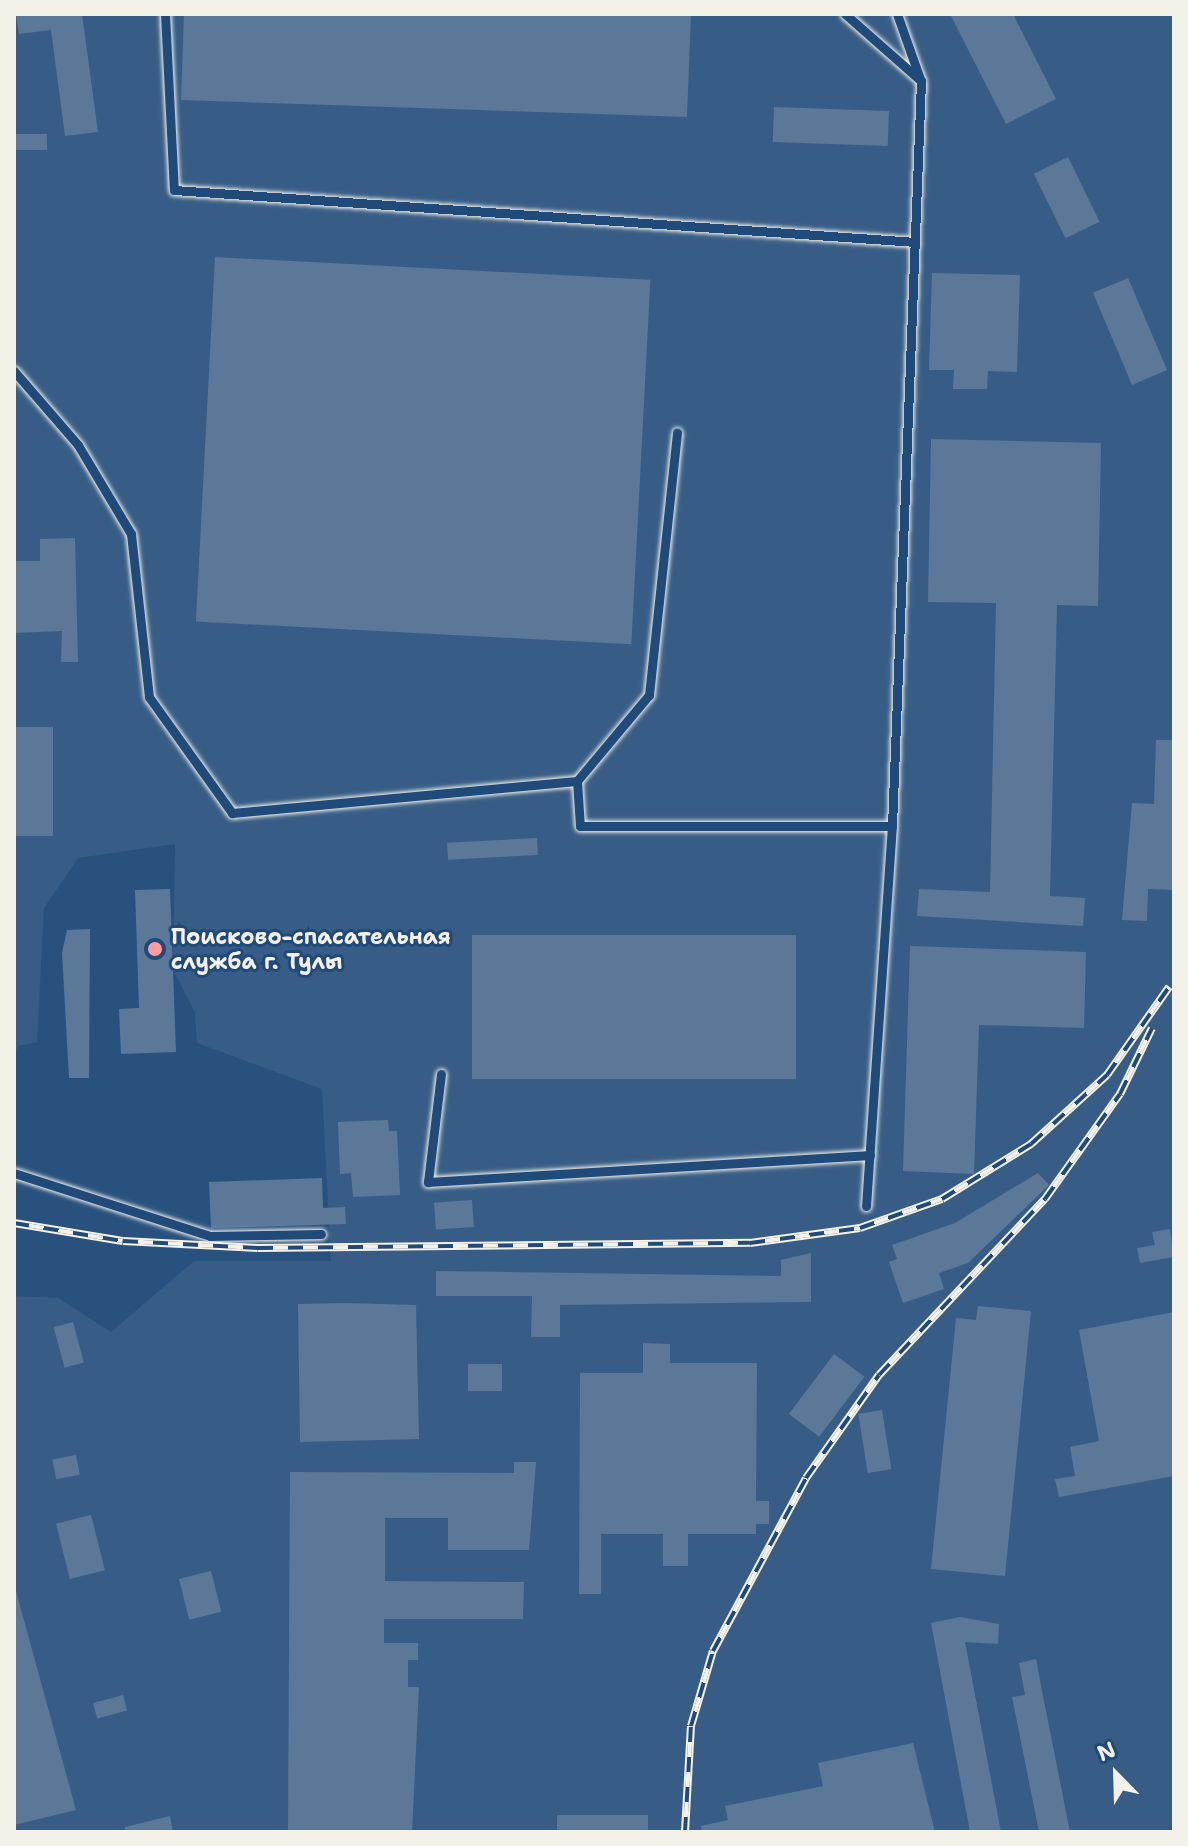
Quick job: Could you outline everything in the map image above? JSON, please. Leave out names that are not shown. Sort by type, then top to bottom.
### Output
[{"type":"lane","points":[[165,14],[174,190],[915,242]]},
{"type":"lane","points":[[845,14],[921,81]]},
{"type":"lane","points":[[866,1206],[892,826],[921,81],[897,14]]},
{"type":"lane","points":[[14,371],[78,445],[131,534],[149,697],[232,813],[577,781]]},
{"type":"lane","points":[[677,432],[649,695],[577,781],[580,826],[892,826]]},
{"type":"lane","points":[[441,1074],[428,1182],[870,1155]]},
{"type":"lane","points":[[14,1173],[210,1236],[321,1234]]},
{"type":"shaded area","points":[[14,14],[1174,14],[1174,1832],[14,1832],[14,1296],[58,1298],[111,1332],[194,1261],[331,1261],[322,1089],[197,1043],[195,1012],[173,970],[175,844],[78,858],[44,908],[37,1042],[18,1046],[14,1056]]},
{"type":"building","points":[[16,14],[82,14],[98,132],[65,136],[51,30],[19,34]]},
{"type":"building","points":[[184,14],[691,14],[687,117],[181,100]]},
{"type":"building","points":[[950,14],[1013,14],[1056,99],[1006,124]]},
{"type":"building","points":[[774,107],[889,111],[888,146],[773,142]]},
{"type":"building","points":[[14,134],[47,134],[47,150],[14,150]]},
{"type":"building","points":[[1068,157],[1100,222],[1065,238],[1034,174]]},
{"type":"building","points":[[215,257],[650,280],[631,644],[196,621]]},
{"type":"building","points":[[932,273],[1020,275],[1017,372],[988,371],[987,389],[953,389],[954,370],[929,370]]},
{"type":"building","points":[[1128,278],[1167,370],[1132,385],[1093,293]]},
{"type":"building","points":[[931,439],[1101,443],[1098,606],[1057,605],[1050,896],[1085,898],[1083,926],[917,916],[919,889],[990,892],[996,603],[928,602]]},
{"type":"building","points":[[75,538],[78,662],[61,662],[62,631],[14,633],[14,561],[40,561],[40,539]]},
{"type":"building","points":[[14,727],[53,727],[53,836],[14,836]]},
{"type":"building","points":[[1156,740],[1174,740],[1174,890],[1148,889],[1147,921],[1122,920],[1132,803],[1154,804]]},
{"type":"building","points":[[537,838],[538,855],[448,860],[447,843]]},
{"type":"building","name":"Поисково-спасательная служба г. Тулы","points":[[170,889],[176,1052],[121,1054],[119,1009],[139,1008],[135,890]]},
{"type":"building","points":[[90,929],[89,1078],[69,1078],[62,953],[67,930]]},
{"type":"building","points":[[472,935],[796,935],[796,1079],[472,1079]]},
{"type":"building","points":[[910,946],[1086,952],[1084,1028],[979,1025],[974,1174],[903,1171]]},
{"type":"building","points":[[388,1120],[389,1131],[397,1131],[400,1195],[353,1197],[351,1173],[340,1174],[338,1122]]},
{"type":"building","points":[[1038,1173],[1049,1185],[968,1263],[939,1273],[944,1289],[903,1303],[889,1262],[897,1259],[892,1245],[955,1223]]},
{"type":"building","points":[[322,1178],[323,1208],[345,1207],[346,1224],[211,1228],[209,1182]]},
{"type":"building","points":[[472,1200],[474,1227],[436,1230],[434,1203]]},
{"type":"building","points":[[1170,1229],[1174,1257],[1140,1263],[1137,1248],[1155,1245],[1152,1232]]},
{"type":"building","points":[[811,1253],[811,1302],[560,1305],[560,1337],[531,1337],[532,1296],[436,1296],[436,1271],[781,1276],[781,1260]]},
{"type":"building","points":[[298,1304],[416,1305],[419,1439],[300,1442]]},
{"type":"building","points":[[978,1306],[1031,1311],[1005,1576],[931,1569],[956,1318],[976,1320]]},
{"type":"building","points":[[1174,1312],[1174,1476],[1059,1497],[1055,1479],[1075,1476],[1070,1447],[1099,1441],[1079,1330]]},
{"type":"building","points":[[73,1322],[84,1363],[65,1368],[54,1327]]},
{"type":"building","points":[[643,1343],[670,1344],[670,1363],[757,1363],[756,1501],[769,1501],[769,1524],[756,1524],[756,1534],[688,1534],[688,1566],[663,1566],[663,1534],[601,1534],[601,1594],[579,1594],[580,1373],[643,1373]]},
{"type":"building","points":[[834,1354],[864,1377],[819,1437],[789,1414]]},
{"type":"building","points":[[468,1364],[502,1364],[502,1391],[468,1391]]},
{"type":"building","points":[[882,1410],[891,1469],[868,1473],[858,1414]]},
{"type":"building","points":[[76,1455],[80,1475],[56,1479],[52,1460]]},
{"type":"building","points":[[514,1462],[536,1462],[529,1550],[448,1550],[448,1518],[385,1518],[385,1581],[524,1582],[523,1619],[384,1619],[384,1643],[418,1643],[418,1660],[408,1660],[408,1687],[419,1687],[412,1832],[288,1832],[290,1472],[514,1473]]},
{"type":"building","points":[[91,1515],[105,1570],[70,1579],[56,1524]]},
{"type":"building","points":[[211,1571],[221,1612],[189,1620],[179,1579]]},
{"type":"building","points":[[14,1584],[76,1810],[14,1825]]},
{"type":"building","points":[[960,1617],[999,1624],[998,1644],[965,1642],[1001,1832],[970,1832],[931,1623]]},
{"type":"building","points":[[1036,1659],[1070,1832],[1039,1832],[1012,1697],[1025,1695],[1019,1663]]},
{"type":"building","points":[[123,1695],[127,1710],[97,1718],[93,1703]]},
{"type":"building","points":[[913,1743],[935,1832],[702,1832],[701,1826],[728,1820],[725,1806],[823,1786],[818,1763]]},
{"type":"building","points":[[557,1815],[648,1815],[648,1832],[557,1832]]},
{"type":"building","points":[[170,1816],[173,1832],[125,1832],[125,1827]]},
{"type":"railway","points":[[14,1223],[123,1241],[258,1248],[750,1243],[860,1228],[942,1199],[1031,1144],[1107,1075],[1169,987]]},
{"type":"railway","points":[[685,1832],[691,1726],[713,1651],[806,1478],[879,1375],[1045,1199],[1120,1094],[1152,1028]]},
{"type":"place","name":"Поисково-спасательная служба г. Тулы","points":[[155,949]]}]
